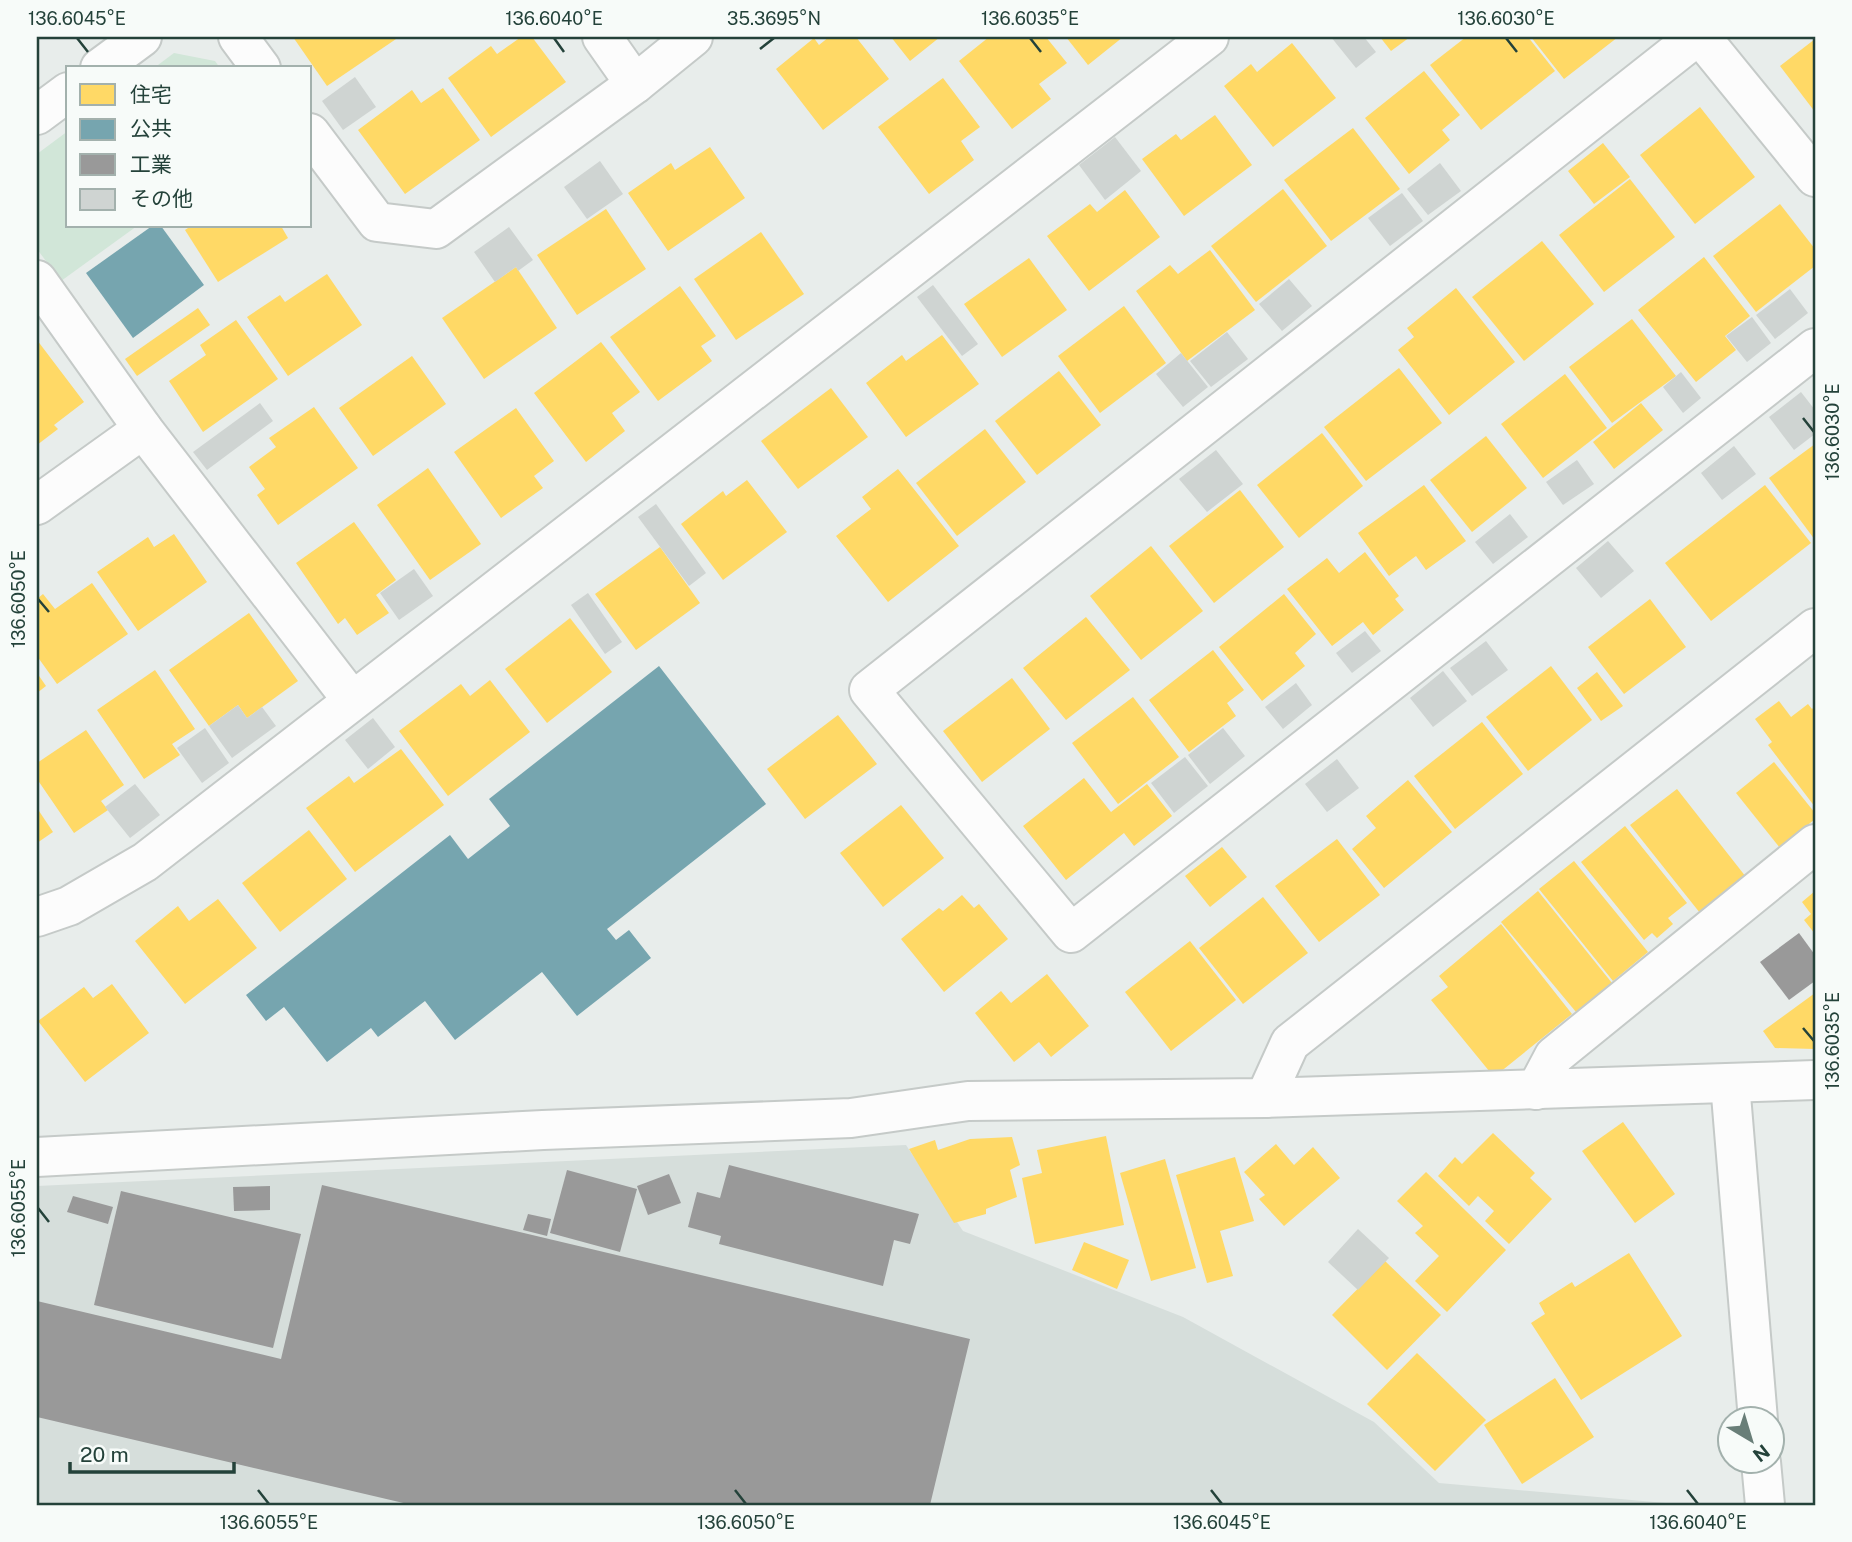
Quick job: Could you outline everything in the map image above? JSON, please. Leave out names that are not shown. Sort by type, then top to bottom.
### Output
[{"type":"street","points":[[103,66],[142,37]]},
{"type":"street","points":[[237,37],[259,66]]},
{"type":"street","points":[[602,37],[635,84]]},
{"type":"street","points":[[312,136],[377,222],[436,229],[635,84],[693,37]]},
{"type":"street","points":[[37,917],[69,905],[145,862],[1209,37]]},
{"type":"street","points":[[1696,37],[869,690],[1071,933],[1815,348]]},
{"type":"street","points":[[1701,37],[1815,177]]},
{"type":"street","points":[[37,116],[66,94]]},
{"type":"street","points":[[37,280],[143,429],[352,700]]},
{"type":"street","points":[[37,505],[143,429]]},
{"type":"street","points":[[1265,1098],[1290,1043],[1815,628]]},
{"type":"street","points":[[1536,1090],[1554,1056],[1815,844]]},
{"type":"street","points":[[37,1157],[543,1130],[851,1118],[968,1101],[1265,1098],[1815,1080]]},
{"type":"street","points":[[1730,1083],[1757,1406]]},
{"type":"shaded area","points":[[906,1145],[963,1231],[1183,1317],[1374,1422],[1439,1483],[1688,1505],[37,1505],[37,1186]]},
{"type":"green space","points":[[174,53],[215,61],[219,66],[157,66]]},
{"type":"green space","points":[[66,132],[66,228],[134,228],[61,281],[37,249],[37,154]]},
{"type":"building: 住宅","points":[[293,37],[399,37],[327,86]]},
{"type":"building: 住宅","points":[[521,37],[532,37],[566,82],[491,137],[448,78],[491,46],[497,54]]},
{"type":"building: 住宅","points":[[829,37],[856,37],[889,79],[823,130],[776,69],[814,38],[819,45]]},
{"type":"building: 住宅","points":[[891,37],[940,37],[910,61]]},
{"type":"building: 住宅","points":[[989,37],[1046,37],[1067,63],[1039,84],[1051,99],[1012,129],[959,61]]},
{"type":"building: 住宅","points":[[1066,37],[1123,37],[1088,65]]},
{"type":"building: 住宅","points":[[1380,37],[1410,37],[1391,51]]},
{"type":"building: 住宅","points":[[1466,37],[1528,37],[1555,71],[1481,130],[1430,65]]},
{"type":"building: 住宅","points":[[1531,37],[1618,37],[1564,79]]},
{"type":"building: 住宅","points":[[1815,39],[1815,112],[1780,66]]},
{"type":"building: 住宅","points":[[1292,43],[1336,98],[1273,147],[1224,86],[1251,64],[1257,72]]},
{"type":"building: 住宅","points":[[1424,71],[1460,115],[1442,130],[1450,140],[1409,174],[1365,118]]},
{"type":"building: 住宅","points":[[943,78],[980,127],[961,141],[974,160],[929,194],[878,127]]},
{"type":"building: 住宅","points":[[443,88],[480,140],[405,194],[358,130],[412,90],[421,103]]},
{"type":"building: 住宅","points":[[1700,107],[1755,177],[1695,224],[1640,155]]},
{"type":"building: 住宅","points":[[1215,115],[1252,165],[1184,216],[1142,159],[1176,134],[1181,140]]},
{"type":"building: 住宅","points":[[1353,128],[1400,189],[1331,241],[1284,180]]},
{"type":"building: 住宅","points":[[1603,143],[1630,177],[1594,204],[1568,171]]},
{"type":"building: 住宅","points":[[710,147],[745,198],[668,251],[628,193],[671,163],[675,170]]},
{"type":"building: 住宅","points":[[1630,179],[1675,237],[1604,292],[1559,235]]},
{"type":"building: 住宅","points":[[1283,189],[1327,246],[1256,302],[1211,246]]},
{"type":"building: 住宅","points":[[1125,190],[1160,237],[1089,291],[1047,236],[1090,204],[1097,212]]},
{"type":"building: 住宅","points":[[1780,204],[1815,249],[1815,266],[1756,312],[1713,256]]},
{"type":"building: 住宅","points":[[606,209],[646,269],[577,315],[537,255]]},
{"type":"building: 住宅","points":[[282,228],[288,238],[218,282],[185,230]]},
{"type":"building: 住宅","points":[[761,232],[804,294],[736,340],[694,279]]},
{"type":"building: 住宅","points":[[1542,241],[1594,304],[1524,361],[1472,297]]},
{"type":"building: 住宅","points":[[1210,250],[1255,310],[1187,361],[1136,291],[1170,265],[1178,274]]},
{"type":"building: 住宅","points":[[1704,257],[1750,316],[1725,336],[1736,350],[1696,382],[1638,310]]},
{"type":"building: 住宅","points":[[1029,258],[1067,310],[1002,357],[964,304]]},
{"type":"building: 住宅","points":[[516,267],[557,328],[484,379],[442,318]]},
{"type":"building: 住宅","points":[[327,274],[362,325],[288,376],[247,317],[280,295],[285,302]]},
{"type":"building: 住宅","points":[[680,286],[716,336],[701,346],[712,361],[658,401],[610,337]]},
{"type":"building: 住宅","points":[[1456,288],[1515,362],[1449,415],[1398,350],[1414,337],[1407,328]]},
{"type":"building: 住宅","points":[[1124,306],[1166,363],[1100,413],[1058,356]]},
{"type":"building: 住宅","points":[[198,308],[210,325],[137,376],[125,359]]},
{"type":"building: 住宅","points":[[1632,319],[1676,376],[1612,423],[1569,367]]},
{"type":"building: 住宅","points":[[236,320],[278,379],[203,432],[169,381],[206,355],[200,345]]},
{"type":"building: 住宅","points":[[942,335],[979,384],[906,437],[866,383],[902,355],[906,361]]},
{"type":"building: 住宅","points":[[37,340],[84,402],[54,425],[58,429],[37,445]]},
{"type":"building: 住宅","points":[[601,342],[640,392],[612,413],[625,431],[586,462],[534,393]]},
{"type":"building: 住宅","points":[[412,356],[446,404],[373,456],[339,408]]},
{"type":"building: 住宅","points":[[1399,368],[1442,423],[1366,481],[1324,427]]},
{"type":"building: 住宅","points":[[1059,371],[1101,425],[1037,475],[995,421]]},
{"type":"building: 住宅","points":[[1565,374],[1607,428],[1543,478],[1501,424]]},
{"type":"building: 住宅","points":[[831,388],[868,437],[798,489],[761,441]]},
{"type":"building: 住宅","points":[[1641,403],[1663,430],[1614,469],[1593,442]]},
{"type":"building: 住宅","points":[[314,407],[358,468],[278,525],[257,495],[265,489],[249,467],[276,447],[269,438]]},
{"type":"building: 住宅","points":[[516,408],[554,461],[534,476],[543,488],[501,518],[454,452]]},
{"type":"building: 住宅","points":[[985,429],[1026,482],[957,536],[916,483]]},
{"type":"building: 住宅","points":[[1322,433],[1363,486],[1299,538],[1257,485]]},
{"type":"building: 住宅","points":[[1486,436],[1527,488],[1472,532],[1430,480]]},
{"type":"building: 住宅","points":[[1815,444],[1815,540],[1769,478]]},
{"type":"building: 住宅","points":[[428,468],[481,544],[430,580],[377,505]]},
{"type":"building: 住宅","points":[[898,469],[959,546],[888,602],[836,536],[871,509],[862,497]]},
{"type":"building: 住宅","points":[[747,480],[787,532],[723,580],[681,524],[723,491],[726,496]]},
{"type":"building: 住宅","points":[[1424,485],[1466,541],[1426,570],[1416,556],[1389,576],[1358,533]]},
{"type":"building: 住宅","points":[[1765,485],[1811,543],[1711,621],[1665,563]]},
{"type":"building: 住宅","points":[[1240,490],[1284,547],[1214,603],[1169,546]]},
{"type":"building: 住宅","points":[[354,522],[396,580],[376,595],[389,613],[357,635],[345,618],[338,624],[296,563]]},
{"type":"building: 住宅","points":[[174,534],[207,582],[138,631],[97,572],[148,537],[154,547]]},
{"type":"building: 住宅","points":[[1151,546],[1203,611],[1141,660],[1090,596]]},
{"type":"building: 住宅","points":[[660,547],[700,603],[636,650],[595,594]]},
{"type":"building: 住宅","points":[[1365,552],[1399,596],[1395,599],[1404,610],[1373,635],[1363,622],[1332,646],[1287,589],[1327,558],[1339,573]]},
{"type":"building: 住宅","points":[[92,583],[128,634],[57,684],[37,656],[37,599],[43,594],[55,609]]},
{"type":"building: 住宅","points":[[1284,594],[1316,634],[1295,653],[1305,666],[1262,701],[1219,647]]},
{"type":"building: 住宅","points":[[1650,599],[1686,647],[1624,694],[1588,647]]},
{"type":"building: 住宅","points":[[249,613],[298,681],[247,718],[238,705],[209,726],[169,670]]},
{"type":"building: 住宅","points":[[1086,617],[1130,670],[1066,720],[1023,668]]},
{"type":"building: 住宅","points":[[570,618],[612,672],[547,723],[505,669]]},
{"type":"building: 住宅","points":[[1213,650],[1244,690],[1227,703],[1236,716],[1189,752],[1149,700]]},
{"type":"building: 住宅","points":[[1551,666],[1592,720],[1528,771],[1486,717]]},
{"type":"building: 住宅","points":[[155,670],[195,729],[172,744],[180,755],[144,779],[97,710]]},
{"type":"building: 住宅","points":[[1597,672],[1623,706],[1601,721],[1577,688]]},
{"type":"building: 住宅","points":[[37,673],[46,686],[37,693]]},
{"type":"building: 住宅","points":[[1012,678],[1050,729],[982,782],[943,731]]},
{"type":"building: 住宅","points":[[490,680],[530,732],[448,796],[399,731],[461,684],[470,696]]},
{"type":"building: 住宅","points":[[1133,697],[1179,757],[1118,804],[1072,743]]},
{"type":"building: 住宅","points":[[1779,701],[1791,717],[1808,704],[1812,709],[1815,706],[1815,807],[1768,745],[1772,742],[1755,719]]},
{"type":"building: 住宅","points":[[838,715],[877,764],[805,819],[767,769]]},
{"type":"building: 住宅","points":[[1482,722],[1523,774],[1455,829],[1414,776]]},
{"type":"building: 住宅","points":[[86,730],[124,785],[101,801],[108,810],[74,833],[37,779],[37,763]]},
{"type":"building: 住宅","points":[[401,749],[444,805],[355,872],[306,808],[349,776],[354,783]]},
{"type":"building: 住宅","points":[[1774,762],[1815,813],[1815,819],[1780,848],[1736,793]]},
{"type":"building: 住宅","points":[[1084,778],[1111,812],[1147,784],[1172,816],[1134,846],[1124,833],[1066,880],[1023,826]]},
{"type":"building: 住宅","points":[[1408,780],[1452,832],[1384,888],[1352,849],[1376,828],[1366,816]]},
{"type":"building: 住宅","points":[[1677,789],[1746,877],[1700,913],[1630,825]]},
{"type":"building: 住宅","points":[[901,805],[944,858],[883,907],[840,853]]},
{"type":"building: 住宅","points":[[37,808],[53,832],[37,843]]},
{"type":"building: 住宅","points":[[1625,826],[1687,903],[1668,918],[1673,924],[1657,938],[1652,933],[1644,940],[1581,862]]},
{"type":"building: 住宅","points":[[309,830],[347,879],[280,932],[242,883]]},
{"type":"building: 住宅","points":[[1337,839],[1380,895],[1319,942],[1275,886]]},
{"type":"building: 住宅","points":[[1222,847],[1247,877],[1210,907],[1185,876]]},
{"type":"building: 住宅","points":[[1574,861],[1648,952],[1613,981],[1539,889]]},
{"type":"building: 住宅","points":[[1538,891],[1612,983],[1576,1012],[1501,922]]},
{"type":"building: 住宅","points":[[1815,891],[1815,934],[1804,920],[1811,914],[1802,902]]},
{"type":"building: 住宅","points":[[962,895],[974,908],[979,904],[1008,939],[944,992],[901,939],[939,908],[943,911]]},
{"type":"building: 住宅","points":[[1263,897],[1308,953],[1243,1004],[1199,948]]},
{"type":"building: 住宅","points":[[218,899],[257,948],[185,1004],[135,941],[178,906],[189,921]]},
{"type":"building: 住宅","points":[[1501,924],[1572,1014],[1494,1077],[1431,1000],[1448,987],[1439,976]]},
{"type":"building: 住宅","points":[[1190,941],[1236,1000],[1171,1051],[1125,992]]},
{"type":"building: 住宅","points":[[1047,974],[1089,1026],[1051,1057],[1039,1042],[1014,1062],[975,1013],[1001,991],[1011,1003]]},
{"type":"building: 住宅","points":[[112,984],[149,1033],[85,1082],[38,1021],[84,987],[93,998]]},
{"type":"building: 住宅","points":[[1815,993],[1815,1049],[1775,1048],[1763,1031]]},
{"type":"building: 住宅","points":[[1623,1122],[1675,1194],[1635,1223],[1582,1151]]},
{"type":"building: 住宅","points":[[1493,1133],[1535,1173],[1530,1178],[1552,1199],[1509,1244],[1485,1221],[1494,1211],[1478,1196],[1469,1206],[1438,1176],[1455,1157],[1462,1164]]},
{"type":"building: 住宅","points":[[1106,1136],[1124,1225],[1035,1244],[1022,1178],[1042,1173],[1037,1150]]},
{"type":"building: 住宅","points":[[1012,1137],[1020,1165],[1010,1170],[1017,1197],[986,1209],[986,1214],[954,1223],[909,1149],[935,1140],[938,1150],[970,1139]]},
{"type":"building: 住宅","points":[[1276,1144],[1294,1165],[1313,1147],[1340,1178],[1284,1226],[1259,1199],[1265,1195],[1244,1172]]},
{"type":"building: 住宅","points":[[1235,1157],[1254,1221],[1220,1231],[1233,1276],[1207,1283],[1176,1175]]},
{"type":"building: 住宅","points":[[1165,1159],[1196,1268],[1151,1281],[1120,1173]]},
{"type":"building: 住宅","points":[[1426,1172],[1506,1250],[1447,1312],[1415,1281],[1439,1256],[1415,1233],[1423,1226],[1397,1201]]},
{"type":"building: 住宅","points":[[1084,1242],[1129,1260],[1117,1289],[1072,1270]]},
{"type":"building: 住宅","points":[[1629,1253],[1682,1336],[1581,1400],[1531,1323],[1545,1314],[1539,1303],[1572,1282],[1575,1287]]},
{"type":"building: 住宅","points":[[1385,1261],[1441,1315],[1387,1370],[1332,1315]]},
{"type":"building: 住宅","points":[[1417,1353],[1486,1420],[1435,1471],[1367,1404]]},
{"type":"building: 住宅","points":[[1555,1378],[1594,1437],[1522,1484],[1484,1425]]},
{"type":"building: 公共","points":[[149,228],[162,228],[204,285],[133,338],[86,273]]},
{"type":"building: 公共","points":[[659,666],[766,804],[607,929],[616,940],[629,930],[651,958],[577,1016],[542,972],[455,1040],[425,1001],[378,1037],[371,1028],[327,1062],[284,1007],[266,1021],[246,995],[450,835],[468,859],[510,826],[489,799]]},
{"type":"building: 工業","points":[[1799,933],[1815,955],[1815,981],[1789,1000],[1760,962]]},
{"type":"building: 工業","points":[[729,1165],[919,1214],[910,1244],[894,1240],[883,1286],[719,1244],[721,1236],[688,1227],[697,1192],[720,1198]]},
{"type":"building: 工業","points":[[567,1170],[637,1189],[620,1252],[550,1233]]},
{"type":"building: 工業","points":[[669,1174],[681,1203],[648,1215],[637,1186]]},
{"type":"building: 工業","points":[[322,1185],[970,1339],[930,1505],[412,1505],[37,1417],[37,1301],[281,1359]]},
{"type":"building: 工業","points":[[270,1186],[270,1210],[234,1211],[233,1187]]},
{"type":"building: 工業","points":[[121,1191],[301,1234],[273,1348],[94,1305]]},
{"type":"building: 工業","points":[[73,1196],[113,1207],[108,1224],[67,1212]]},
{"type":"building: 工業","points":[[528,1214],[551,1219],[547,1236],[523,1230]]},
{"type":"building: その他","points":[[1331,37],[1364,37],[1376,52],[1356,68]]},
{"type":"building: その他","points":[[355,77],[376,107],[343,130],[322,101]]},
{"type":"building: その他","points":[[1115,137],[1141,171],[1105,200],[1079,165]]},
{"type":"building: その他","points":[[600,161],[623,194],[587,219],[564,187]]},
{"type":"building: その他","points":[[1440,163],[1461,191],[1428,215],[1407,189]]},
{"type":"building: その他","points":[[1402,193],[1423,221],[1390,246],[1368,218]]},
{"type":"building: その他","points":[[509,227],[533,260],[518,271],[516,267],[495,282],[474,252]]},
{"type":"building: その他","points":[[1289,279],[1312,306],[1282,331],[1259,304]]},
{"type":"building: その他","points":[[933,285],[978,344],[962,356],[917,297]]},
{"type":"building: その他","points":[[1790,289],[1808,313],[1775,339],[1756,315]]},
{"type":"building: その他","points":[[1752,317],[1771,343],[1747,362],[1726,336]]},
{"type":"building: その他","points":[[1227,332],[1248,359],[1211,387],[1190,361]]},
{"type":"building: その他","points":[[1181,353],[1208,387],[1183,407],[1156,374]]},
{"type":"building: その他","points":[[1681,372],[1701,398],[1683,413],[1663,387]]},
{"type":"building: その他","points":[[1801,392],[1815,410],[1815,434],[1794,450],[1769,417]]},
{"type":"building: その他","points":[[260,403],[273,421],[207,470],[193,452]]},
{"type":"building: その他","points":[[1734,446],[1756,474],[1722,500],[1701,473]]},
{"type":"building: その他","points":[[1216,450],[1243,484],[1207,512],[1179,479]]},
{"type":"building: その他","points":[[1577,460],[1594,484],[1563,505],[1546,482]]},
{"type":"building: その他","points":[[656,504],[706,573],[689,586],[638,517]]},
{"type":"building: その他","points":[[1510,514],[1528,537],[1493,564],[1475,542]]},
{"type":"building: その他","points":[[1608,541],[1634,571],[1601,598],[1576,568]]},
{"type":"building: その他","points":[[414,569],[433,596],[399,620],[380,593]]},
{"type":"building: その他","points":[[588,593],[622,642],[605,654],[571,605]]},
{"type":"building: その他","points":[[1365,631],[1381,651],[1352,673],[1336,653]]},
{"type":"building: その他","points":[[1486,641],[1508,670],[1472,696],[1450,668]]},
{"type":"building: その他","points":[[1443,671],[1467,701],[1433,727],[1410,698]]},
{"type":"building: その他","points":[[1296,683],[1312,705],[1283,729],[1265,707]]},
{"type":"building: その他","points":[[238,705],[247,718],[262,707],[276,726],[232,758],[209,726]]},
{"type":"building: その他","points":[[373,718],[395,747],[368,769],[345,740]]},
{"type":"building: その他","points":[[205,728],[229,763],[202,783],[177,748]]},
{"type":"building: その他","points":[[1223,728],[1245,756],[1210,784],[1188,755]]},
{"type":"building: その他","points":[[1185,757],[1208,786],[1174,813],[1151,783]]},
{"type":"building: その他","points":[[1337,759],[1359,788],[1327,812],[1305,784]]},
{"type":"building: その他","points":[[135,784],[160,815],[130,838],[105,807]]},
{"type":"building: その他","points":[[1358,1229],[1389,1258],[1358,1290],[1328,1262]]}]
